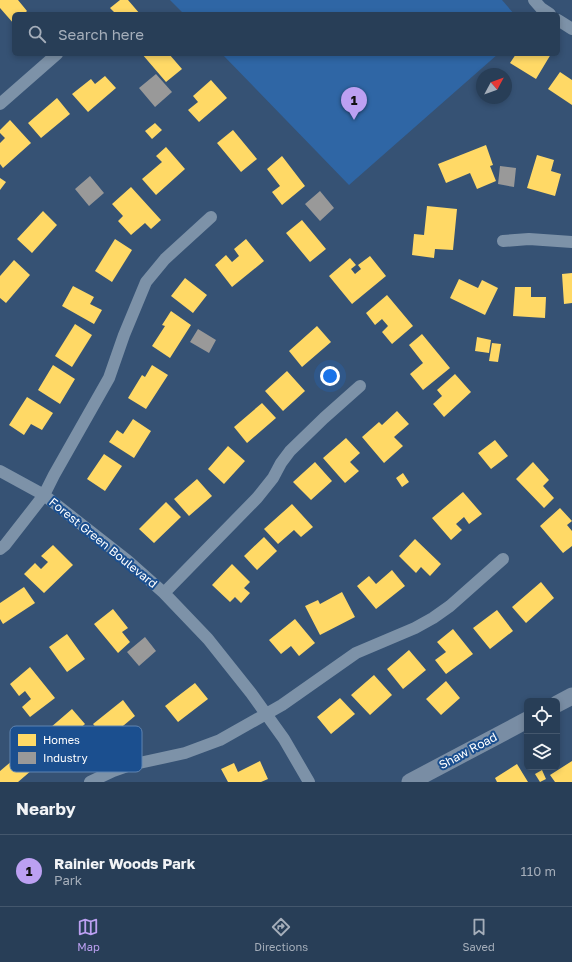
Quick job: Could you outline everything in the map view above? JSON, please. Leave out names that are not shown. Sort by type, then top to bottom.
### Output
[{"type":"main road","points":[[560,702],[572,696]]},
{"type":"main road","name":"Shaw Road","points":[[410,782],[524,722]]},
{"type":"street","points":[[534,0],[547,12]]},
{"type":"street","points":[[560,21],[572,29]]},
{"type":"street","points":[[0,104],[55,56]]},
{"type":"street","points":[[0,549],[5,545],[44,495],[109,378],[124,335],[146,282],[165,259],[211,217]]},
{"type":"street","points":[[503,241],[529,239],[572,242]]},
{"type":"street","points":[[164,594],[257,498],[273,478],[281,463],[290,451],[360,386]]},
{"type":"street","name":"Forest Green Boulevard","points":[[0,471],[44,495],[128,561],[164,594],[208,639],[252,693],[310,782]]},
{"type":"street","points":[[142,763],[185,753],[220,740],[267,714],[356,653],[416,628],[433,618],[450,606],[503,559]]},
{"type":"street","points":[[90,782],[111,772]]},
{"type":"shaded area","points":[[170,0],[502,0],[512,12],[182,12]]},
{"type":"shaded area","points":[[224,56],[496,56],[482,68],[476,68],[476,73],[349,185]]},
{"type":"building: Homes","points":[[0,0],[18,0],[27,11],[12,12],[12,22],[0,8]]},
{"type":"building: Homes","points":[[120,0],[128,0],[138,12],[114,12],[110,8]]},
{"type":"building: Homes","points":[[144,56],[171,56],[182,69],[166,82]]},
{"type":"building: Homes","points":[[515,56],[550,56],[536,79],[510,63]]},
{"type":"building: Homes","points":[[560,72],[572,80],[572,105],[548,89]]},
{"type":"building: Homes","points":[[105,76],[116,88],[88,112],[72,94],[91,79],[95,84]]},
{"type":"building: Homes","points":[[211,80],[227,98],[199,122],[188,110],[198,102],[193,96]]},
{"type":"building: Homes","points":[[57,98],[70,114],[41,138],[28,123]]},
{"type":"building: Homes","points":[[10,120],[31,143],[3,168],[0,164],[0,143],[5,138],[0,133],[0,130]]},
{"type":"building: Homes","points":[[155,123],[162,130],[152,139],[145,131]]},
{"type":"building: Homes","points":[[233,130],[257,159],[241,172],[217,143]]},
{"type":"building: Homes","points":[[486,145],[493,165],[490,166],[496,181],[477,189],[470,173],[446,183],[438,164]]},
{"type":"building: Homes","points":[[166,147],[185,169],[156,195],[142,179],[162,162],[156,156]]},
{"type":"building: Homes","points":[[537,155],[554,160],[551,171],[561,174],[555,196],[527,188]]},
{"type":"building: Homes","points":[[282,156],[305,186],[282,205],[272,192],[280,186],[267,169]]},
{"type":"building: Homes","points":[[0,178],[6,182],[0,190]]},
{"type":"building: Homes","points":[[131,187],[161,220],[151,229],[145,223],[131,235],[118,221],[123,216],[112,204]]},
{"type":"building: Homes","points":[[427,206],[457,209],[453,250],[435,249],[434,258],[412,255],[414,234],[424,235]]},
{"type":"building: Homes","points":[[43,211],[57,225],[32,253],[17,239]]},
{"type":"building: Homes","points":[[302,220],[326,249],[310,262],[286,233]]},
{"type":"building: Homes","points":[[115,239],[132,250],[112,282],[95,271]]},
{"type":"building: Homes","points":[[246,239],[264,261],[232,287],[215,265],[226,255],[232,262],[239,256],[234,249]]},
{"type":"building: Homes","points":[[370,256],[386,276],[352,304],[329,276],[350,258],[356,265],[351,269],[355,274],[361,269],[358,265]]},
{"type":"building: Homes","points":[[14,260],[30,275],[6,303],[0,298],[0,276]]},
{"type":"building: Homes","points":[[572,273],[572,303],[564,304],[562,274]]},
{"type":"building: Homes","points":[[185,278],[207,295],[193,313],[171,296]]},
{"type":"building: Homes","points":[[459,279],[478,288],[482,280],[498,288],[485,315],[450,298]]},
{"type":"building: Homes","points":[[73,286],[94,297],[90,304],[102,310],[94,324],[62,306]]},
{"type":"building: Homes","points":[[515,287],[531,287],[531,297],[546,297],[545,318],[513,316]]},
{"type":"building: Homes","points":[[387,295],[413,326],[392,344],[382,332],[388,326],[382,319],[375,325],[366,313]]},
{"type":"building: Homes","points":[[171,311],[191,325],[170,358],[152,346],[165,326],[162,325]]},
{"type":"building: Homes","points":[[75,324],[92,335],[72,367],[55,356]]},
{"type":"building: Homes","points":[[317,326],[331,342],[302,367],[289,351]]},
{"type":"building: Homes","points":[[422,334],[450,368],[423,390],[410,374],[423,363],[409,345]]},
{"type":"building: Homes","points":[[477,337],[491,340],[489,353],[475,351]]},
{"type":"building: Homes","points":[[492,343],[501,344],[498,362],[489,361]]},
{"type":"building: Homes","points":[[53,365],[75,379],[60,404],[38,390]]},
{"type":"building: Homes","points":[[152,365],[168,375],[146,409],[128,398],[142,375],[145,377]]},
{"type":"building: Homes","points":[[287,371],[305,391],[283,411],[265,391]]},
{"type":"building: Homes","points":[[455,374],[471,392],[444,417],[433,404],[442,396],[437,390]]},
{"type":"building: Homes","points":[[27,397],[53,413],[42,430],[31,424],[24,435],[9,425]]},
{"type":"building: Homes","points":[[262,403],[276,418],[247,443],[234,427]]},
{"type":"building: Homes","points":[[397,411],[409,424],[394,437],[403,446],[384,463],[362,437],[379,422],[382,425]]},
{"type":"building: Homes","points":[[133,419],[151,431],[134,458],[109,442],[117,430],[123,434]]},
{"type":"building: Homes","points":[[346,438],[360,453],[350,462],[359,471],[345,483],[323,458]]},
{"type":"building: Homes","points":[[495,440],[508,456],[491,469],[478,453]]},
{"type":"building: Homes","points":[[228,446],[245,461],[224,484],[208,469]]},
{"type":"building: Homes","points":[[104,454],[122,466],[105,491],[87,479]]},
{"type":"building: Homes","points":[[315,462],[332,481],[311,500],[293,482]]},
{"type":"building: Homes","points":[[533,462],[549,480],[543,486],[554,498],[544,508],[516,479]]},
{"type":"building: Homes","points":[[403,473],[409,482],[402,487],[396,478]]},
{"type":"building: Homes","points":[[197,479],[212,496],[189,516],[174,499]]},
{"type":"building: Homes","points":[[463,492],[482,514],[469,524],[464,517],[456,524],[462,530],[451,540],[432,518]]},
{"type":"building: Homes","points":[[166,502],[181,517],[154,543],[139,529]]},
{"type":"building: Homes","points":[[292,504],[313,527],[301,537],[294,530],[278,544],[264,529]]},
{"type":"building: Homes","points":[[560,508],[572,521],[567,525],[572,531],[572,546],[563,553],[540,526]]},
{"type":"building: Homes","points":[[264,537],[277,551],[257,570],[244,556]]},
{"type":"building: Homes","points":[[415,539],[441,564],[430,576],[421,567],[416,573],[399,556]]},
{"type":"building: Homes","points":[[53,545],[73,565],[44,593],[24,574],[35,563],[41,569],[48,562],[41,556]]},
{"type":"building: Homes","points":[[232,564],[250,582],[244,588],[250,593],[241,603],[235,597],[230,602],[212,585]]},
{"type":"building: Homes","points":[[392,570],[405,586],[376,609],[357,586],[369,576],[376,584]]},
{"type":"building: Homes","points":[[541,582],[554,598],[526,623],[512,607]]},
{"type":"building: Homes","points":[[24,587],[35,603],[3,624],[0,619],[0,603]]},
{"type":"building: Homes","points":[[342,592],[355,617],[320,635],[305,606],[318,600],[320,604]]},
{"type":"building: Homes","points":[[113,609],[128,628],[122,632],[130,642],[118,653],[94,624]]},
{"type":"building: Homes","points":[[497,610],[513,631],[490,649],[473,628]]},
{"type":"building: Homes","points":[[295,619],[315,643],[299,656],[291,646],[281,654],[269,640]]},
{"type":"building: Homes","points":[[453,629],[473,654],[446,674],[435,660],[446,652],[437,642]]},
{"type":"building: Homes","points":[[67,634],[85,659],[67,672],[49,647]]},
{"type":"building: Homes","points":[[409,650],[426,670],[403,689],[387,669]]},
{"type":"building: Homes","points":[[30,667],[55,698],[30,717],[22,707],[31,699],[25,691],[19,696],[10,684]]},
{"type":"building: Homes","points":[[374,675],[392,695],[370,715],[351,695]]},
{"type":"building: Homes","points":[[446,681],[460,698],[441,715],[426,699]]},
{"type":"building: Homes","points":[[195,683],[208,699],[178,722],[165,706]]},
{"type":"building: Homes","points":[[340,698],[355,714],[331,734],[317,717]]},
{"type":"building: Homes","points":[[123,700],[135,716],[123,726],[95,726],[93,724]]},
{"type":"building: Homes","points":[[72,709],[85,724],[83,726],[52,726]]},
{"type":"building: Homes","points":[[260,761],[268,779],[261,782],[228,782],[221,769],[234,763],[238,772]]},
{"type":"building: Homes","points":[[572,761],[572,782],[555,782],[550,775]]},
{"type":"building: Homes","points":[[10,763],[10,772],[30,772],[18,782],[0,782],[0,771]]},
{"type":"building: Homes","points":[[517,764],[528,782],[497,782],[495,778]]},
{"type":"building: Homes","points":[[542,770],[546,779],[540,782],[535,774]]},
{"type":"building: Industry","points":[[156,74],[172,92],[155,107],[139,88]]},
{"type":"building: Industry","points":[[500,166],[516,168],[514,187],[498,184]]},
{"type":"building: Industry","points":[[90,176],[104,193],[89,206],[75,189]]},
{"type":"building: Industry","points":[[320,191],[334,208],[320,221],[305,204]]},
{"type":"building: Industry","points":[[198,329],[216,340],[209,353],[190,342]]},
{"type":"building: Industry","points":[[145,637],[156,651],[139,666],[127,652]]},
{"type":"place","name":"Rainier Woods Park","points":[[354,120]]}]
